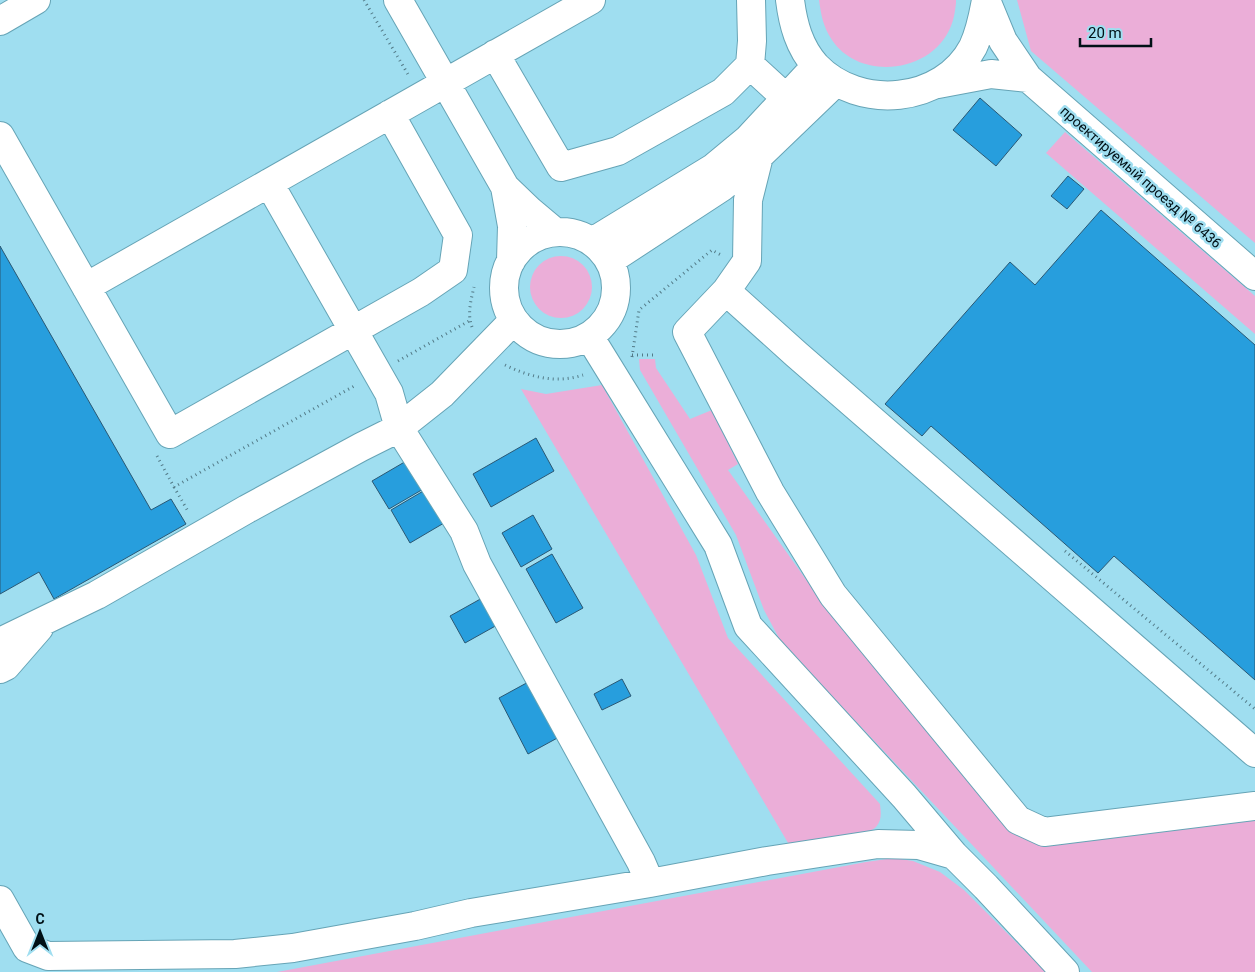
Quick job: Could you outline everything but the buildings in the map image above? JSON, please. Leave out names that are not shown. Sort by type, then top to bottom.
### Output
[{"type":"street","points":[[0,21],[36,0]]},
{"type":"street","points":[[398,0],[505,187],[555,232]]},
{"type":"street","points":[[86,287],[590,0]]},
{"type":"street","points":[[495,54],[560,167],[618,151],[723,92],[750,65],[752,40],[751,0]]},
{"type":"street","points":[[790,0],[792,21],[802,45],[826,74],[860,92],[885,96],[911,94],[935,84],[991,74],[1028,78]]},
{"type":"street","points":[[935,84],[956,69],[972,49],[982,25],[986,0]]},
{"type":"street","name":"проектируемый проезд № 6436","points":[[986,0],[1004,40],[1028,78],[1255,276]]},
{"type":"street","points":[[750,65],[785,97]]},
{"type":"street","points":[[600,251],[713,168],[748,139],[785,97],[826,74]]},
{"type":"street","points":[[600,251],[722,187],[760,156],[826,74]]},
{"type":"street","points":[[0,136],[170,434],[421,292],[452,270],[458,235],[390,114]]},
{"type":"street","points":[[760,156],[748,200],[747,261],[726,291],[687,332],[770,492],[833,594],[1018,820],[1044,832],[1255,806]]},
{"type":"street","points":[[269,183],[390,394],[399,428],[464,531],[477,564],[636,854],[650,883]]},
{"type":"street","points":[[505,187],[512,226],[511,261]]},
{"type":"street","points":[[722,187],[748,200]]},
{"type":"street","points":[[555,232],[574,234],[600,251],[615,277],[616,294],[611,310],[602,325],[589,336],[573,342],[556,344],[540,340],[525,332],[514,320],[507,306],[504,290],[505,275],[511,261],[522,246],[537,236],[555,232]]},
{"type":"street","points":[[726,291],[1255,753]]},
{"type":"street","points":[[0,642],[97,595],[247,509],[399,428],[442,394],[514,320]]},
{"type":"street","points":[[589,336],[718,545],[748,626],[904,796],[954,855],[1065,972]]},
{"type":"street","points":[[0,669],[6,666],[45,621]]},
{"type":"street","points":[[878,844],[894,834],[900,825],[904,796]]},
{"type":"street","points":[[0,900],[27,948],[48,956],[235,954],[300,946],[415,926],[471,913],[767,861],[878,844],[919,845],[954,855]]},
{"type":"street","points":[[189,972],[235,954]]},
{"type":"path","points":[[631,360],[639,310],[712,250],[723,256],[747,261]]},
{"type":"path","points":[[155,454],[174,487],[469,321]]},
{"type":"path","points":[[632,355],[655,355]]},
{"type":"path","points":[[1059,546],[1255,709]]},
{"type":"shaded area","points":[[819,0],[956,0],[956,3],[951,26],[942,42],[929,54],[913,62],[895,66],[877,66],[860,62],[844,53],[832,40],[824,25]]},
{"type":"shaded area","points":[[1017,0],[1255,0],[1255,243],[1031,51]]},
{"type":"shaded area","points":[[1065,132],[1255,296],[1255,334],[1046,153]]},
{"type":"shaded area","points":[[561,256],[578,261],[583,265],[587,270],[592,287],[587,304],[583,309],[578,313],[561,318],[544,313],[539,309],[535,304],[530,287],[535,270],[539,265],[544,261]]},
{"type":"shaded area","points":[[639,359],[655,359],[656,368],[690,419],[712,410],[738,464],[728,470],[827,609],[1009,828],[1020,837],[1037,842],[1255,812],[1255,972],[1092,972],[781,642],[764,610],[736,535],[640,370]]},
{"type":"shaded area","points":[[602,385],[696,555],[728,638],[880,804],[879,822],[870,831],[849,838],[791,848],[521,389],[546,394]]},
{"type":"shaded area","points":[[894,858],[913,861],[940,872],[964,890],[1046,972],[277,972],[866,862]]}]
